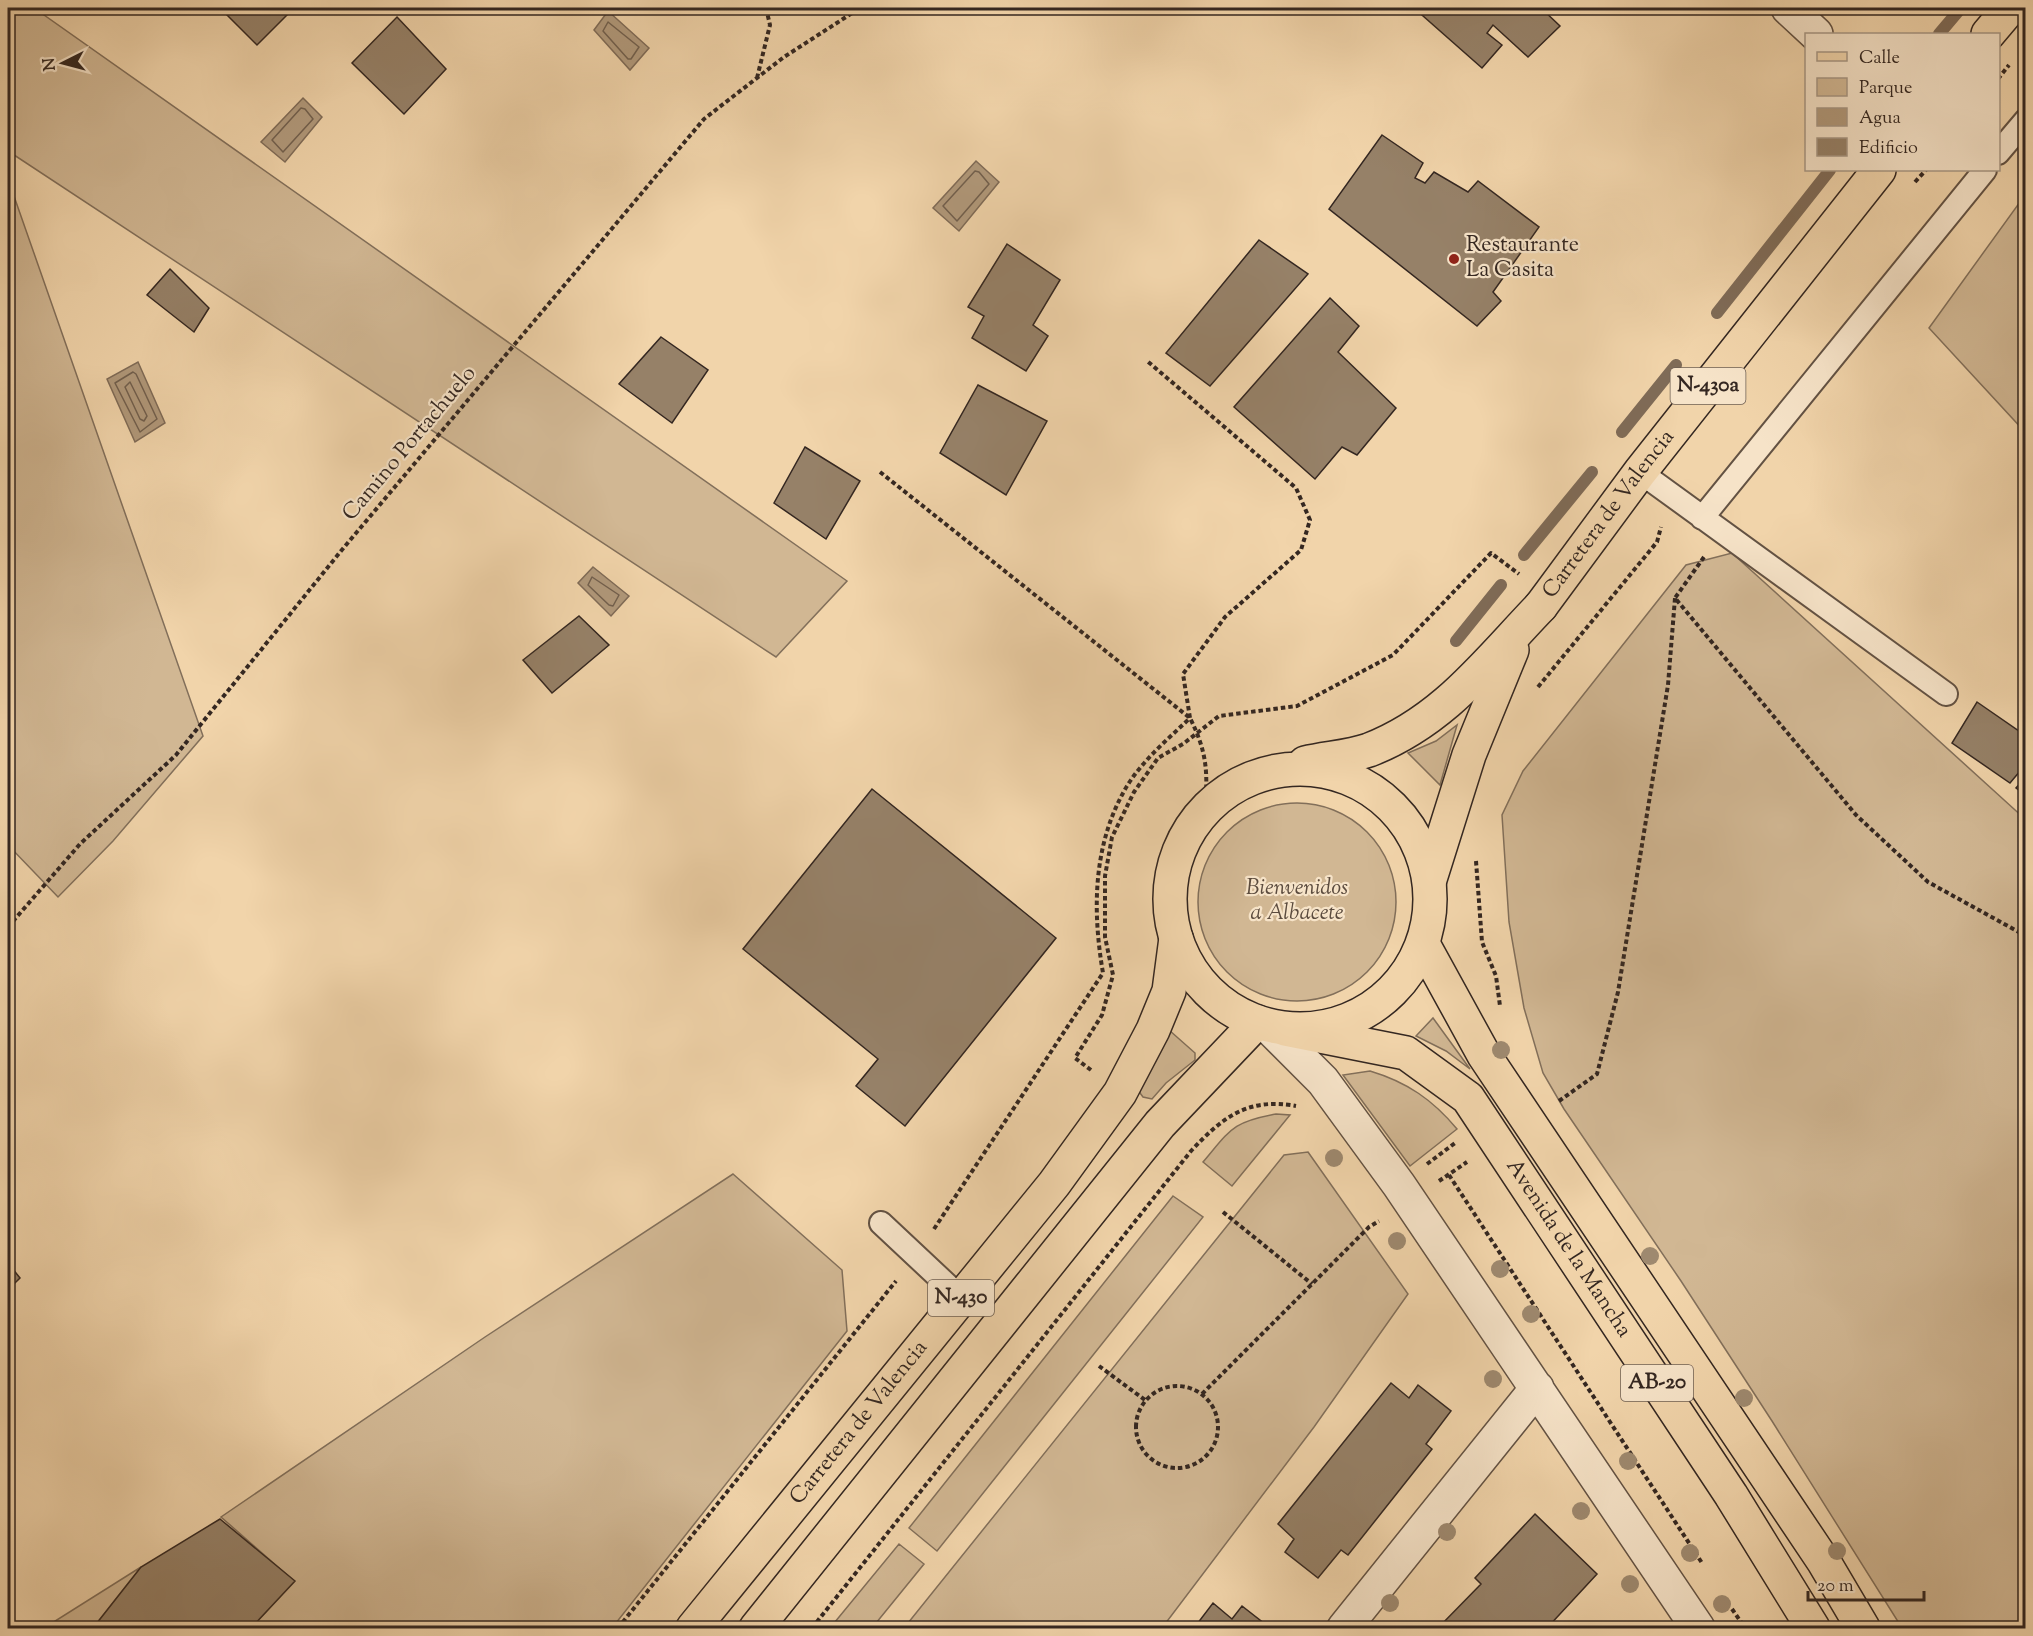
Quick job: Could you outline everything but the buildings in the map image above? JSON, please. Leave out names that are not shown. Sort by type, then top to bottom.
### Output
[{"type":"main road","points":[[1989,33],[2010,8]]},
{"type":"main road","name":"Carretera de Valencia","points":[[1430,879],[1468,755],[1508,657],[1541,606],[1640,472],[1879,171]]},
{"type":"main road","name":"Carretera de Valencia","points":[[1265,773],[1367,750],[1416,728],[1466,687],[1541,606]]},
{"type":"main road","points":[[1309,768],[1352,778],[1389,802],[1416,837],[1430,879],[1431,912],[1423,944],[1402,982],[1369,1011],[1329,1027],[1270,1026],[1222,1004],[1194,975],[1176,938],[1170,904],[1173,870],[1185,837],[1205,809],[1233,787],[1265,773],[1309,768]]},
{"type":"main road","name":"Carretera de Valencia","points":[[693,1629],[1054,1184],[1120,1093],[1153,1030],[1169,991],[1176,938]]},
{"type":"main road","name":"Avenida de la Mancha","points":[[1423,944],[1484,1055],[1824,1563],[1863,1629]]},
{"type":"main road","name":"Carretera de Valencia","points":[[756,1629],[1160,1124],[1270,1026]]},
{"type":"main road","name":"Avenida de la Mancha","points":[[1270,1026],[1406,1053],[1468,1098],[1486,1149],[1731,1495],[1813,1629]]},
{"type":"street","points":[[1788,8],[1815,33]]},
{"type":"street","points":[[1270,1026],[1323,1081],[1410,1201],[1698,1629]]},
{"type":"street","points":[[1344,1629],[1537,1388]]},
{"type":"lane","points":[[2002,142],[2025,120]]},
{"type":"lane","points":[[1702,518],[1984,171]]},
{"type":"lane","points":[[1640,472],[1670,496],[1722,531],[1946,694]]},
{"type":"lane","points":[[880,1223],[961,1298]]},
{"type":"path","points":[[756,78],[770,25],[766,8]]},
{"type":"path","name":"Camino Portachuelo","points":[[8,927],[80,844],[176,755],[341,551],[704,119],[784,57],[860,8]]},
{"type":"path","points":[[1911,187],[1925,171]]},
{"type":"path","points":[[1146,360],[1296,488],[1310,520],[1300,550],[1225,616],[1183,674],[1190,718],[1202,741],[1208,771],[1205,809]]},
{"type":"path","points":[[880,472],[1190,718]]},
{"type":"path","points":[[1532,693],[1547,678],[1657,542],[1670,496]]},
{"type":"path","points":[[1575,1092],[1598,1074],[1618,992],[1668,685],[1675,598],[1722,531]]},
{"type":"path","points":[[1075,1058],[1102,1014],[1113,975],[1105,937],[1105,876],[1112,837],[1134,792],[1158,758],[1219,716],[1298,706],[1393,655],[1491,553]]},
{"type":"path","points":[[1675,598],[1856,815],[1928,882],[2025,936]]},
{"type":"path","points":[[618,1629],[916,1256],[1103,973],[1096,935],[1097,878],[1105,832],[1128,785],[1157,749],[1190,718]]},
{"type":"path","points":[[1476,849],[1482,942],[1496,976],[1502,1017]]},
{"type":"path","points":[[812,1629],[1191,1151],[1230,1114],[1276,1102],[1299,1107]]},
{"type":"path","points":[[1420,1170],[1458,1141]]},
{"type":"path","points":[[1431,1187],[1486,1149]]},
{"type":"path","points":[[1449,1175],[1706,1569]]},
{"type":"path","points":[[1223,1212],[1312,1284]]},
{"type":"path","points":[[1203,1394],[1369,1227]]},
{"type":"path","points":[[1099,1366],[1145,1400]]},
{"type":"path","points":[[1182,1385],[1203,1394],[1216,1412],[1218,1434],[1208,1455],[1189,1467],[1167,1468],[1147,1457],[1137,1439],[1136,1429],[1136,1418],[1145,1400],[1161,1388],[1182,1385]]},
{"type":"path","points":[[1725,1599],[1745,1629]]},
{"type":"green space","points":[[8,8],[34,8],[847,581],[776,657],[8,151]]},
{"type":"green space","points":[[8,179],[203,736],[113,841],[58,897],[8,845]]},
{"type":"green space","points":[[2025,195],[2025,432],[1929,328]]},
{"type":"green space","points":[[1732,553],[2025,819],[2025,1628],[1902,1628],[1681,1281],[1564,1109],[1543,1073],[1524,1008],[1509,922],[1502,815],[1523,771],[1686,565]]},
{"type":"green space","points":[[1457,725],[1440,785],[1408,753],[1436,741]]},
{"type":"green space","name":"Bienvenidos a Albacete","points":[[1297,803],[1326,807],[1344,815],[1367,832],[1384,855],[1392,873],[1396,902],[1392,931],[1384,949],[1367,972],[1344,989],[1326,997],[1297,1001],[1268,997],[1250,989],[1227,972],[1210,949],[1202,931],[1198,902],[1202,873],[1210,855],[1227,832],[1250,815],[1268,807]]},
{"type":"green space","points":[[1433,1018],[1470,1069],[1446,1051],[1416,1036]]},
{"type":"green space","points":[[1169,1030],[1195,1053],[1195,1060],[1166,1083],[1152,1099],[1143,1097],[1140,1093],[1140,1086]]},
{"type":"green space","points":[[1370,1071],[1418,1093],[1438,1109],[1457,1129],[1410,1166],[1343,1075]]},
{"type":"green space","points":[[1276,1114],[1290,1115],[1232,1186],[1203,1162],[1227,1134],[1241,1124]]},
{"type":"green space","points":[[1308,1152],[1408,1294],[1314,1427],[1162,1628],[904,1628],[1284,1155]]},
{"type":"green space","points":[[733,1174],[842,1270],[847,1331],[612,1628],[251,1628],[294,1581],[221,1517],[485,1337]]},
{"type":"green space","points":[[1173,1196],[1203,1217],[937,1551],[909,1528]]},
{"type":"green space","points":[[899,1544],[924,1564],[872,1628],[830,1628]]},
{"type":"green space","points":[[141,1567],[93,1628],[44,1628]]},
{"type":"water","points":[[608,11],[649,48],[630,70],[594,30]]},
{"type":"water","points":[[303,98],[322,117],[285,162],[261,142]]},
{"type":"water","points":[[976,161],[999,182],[959,231],[933,208]]},
{"type":"water","points":[[138,362],[165,423],[135,442],[107,379]]},
{"type":"water","points":[[593,567],[629,596],[611,616],[578,583]]},
{"type":"waterway","points":[[1940,33],[1961,8]]},
{"type":"waterway","points":[[1717,313],[1829,171]]},
{"type":"waterway","points":[[1622,432],[1676,365]]},
{"type":"waterway","points":[[1524,555],[1592,472]]},
{"type":"waterway","points":[[1456,641],[1501,585]]},
{"type":"place","name":"Restaurante La Casita","points":[[1454,259]]}]
